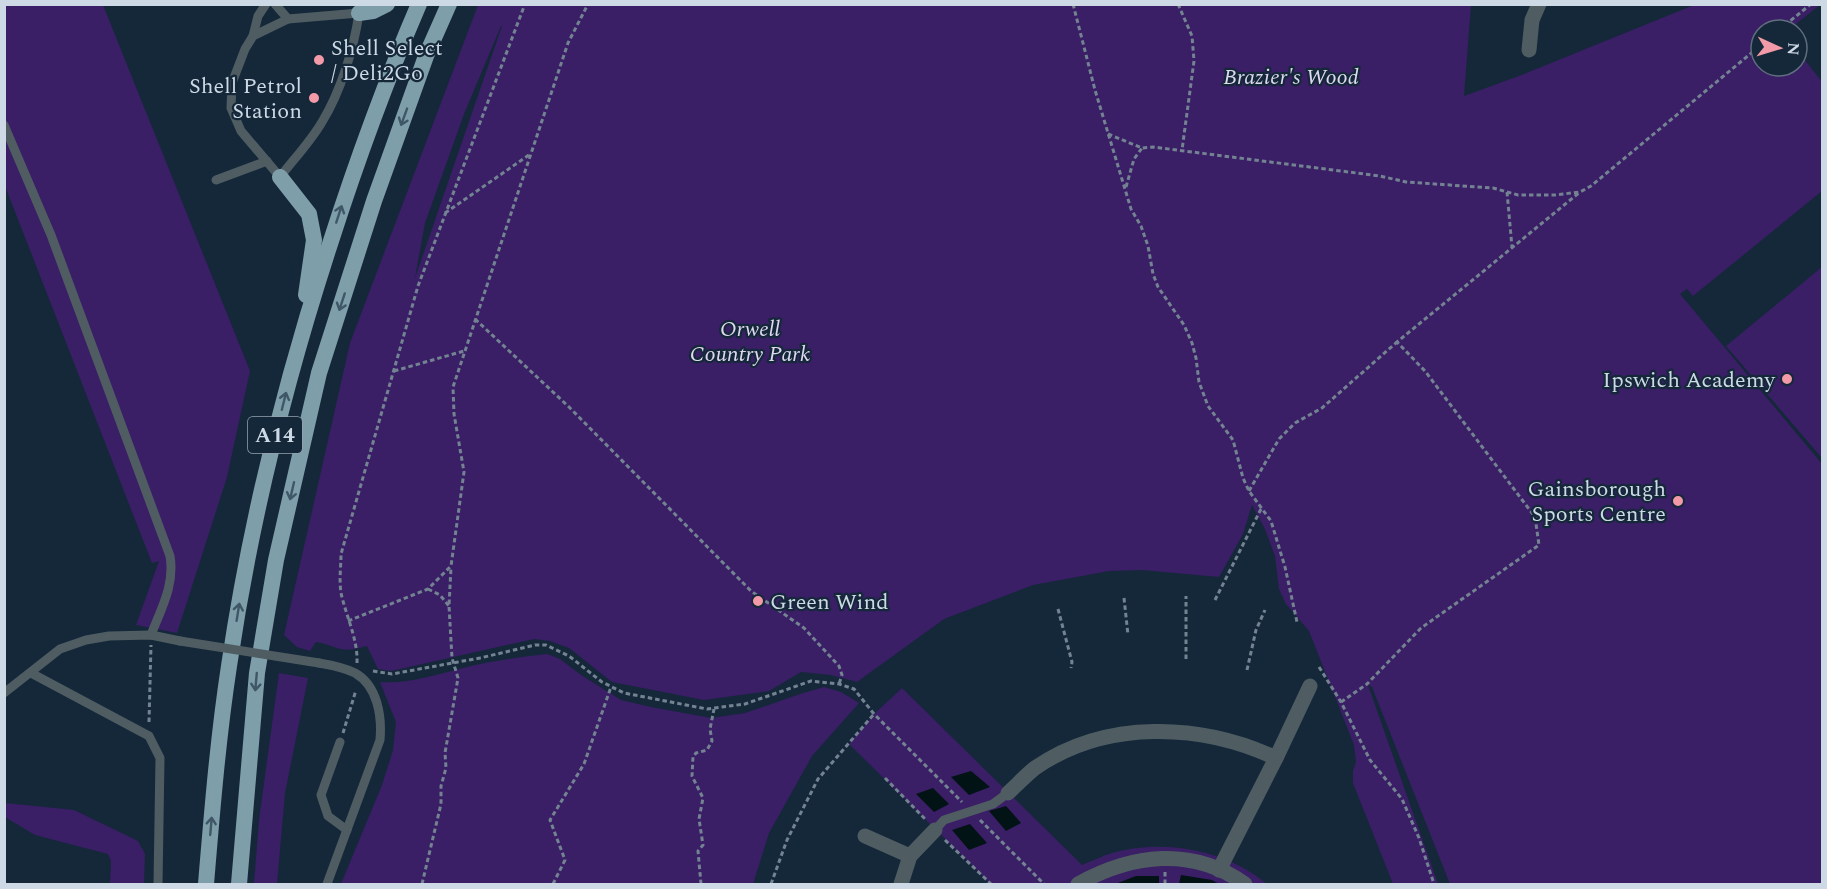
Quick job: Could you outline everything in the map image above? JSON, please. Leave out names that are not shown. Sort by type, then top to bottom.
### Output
[{"type":"highway","points":[[359,13],[373,11],[387,4]]},
{"type":"highway","name":"A14","points":[[206,885],[228,668],[245,565],[274,440],[304,323],[361,148],[420,4]]},
{"type":"highway","name":"A14","points":[[239,885],[257,673],[276,560],[319,373],[374,201],[426,56],[448,4]]},
{"type":"highway","name":"A14","points":[[280,177],[309,214],[314,240],[308,271],[304,323]]},
{"type":"street","points":[[1529,50],[1532,20],[1539,4]]},
{"type":"street","points":[[1220,870],[1310,686]]},
{"type":"street","points":[[1008,793],[1033,770],[1056,756],[1088,743],[1131,733],[1172,732],[1211,735],[1250,746],[1276,758]]},
{"type":"street","points":[[901,885],[909,856],[935,830]]},
{"type":"street","points":[[865,836],[909,856]]},
{"type":"street","points":[[1078,885],[1112,867],[1132,861],[1165,857],[1193,861],[1220,870],[1245,885]]},
{"type":"lane","points":[[253,36],[288,19],[335,9],[359,13],[355,39],[344,74],[322,122],[280,177],[241,130],[231,108],[232,83],[245,49],[253,36],[258,16],[266,4]]},
{"type":"lane","points":[[275,4],[288,19]]},
{"type":"lane","points":[[4,125],[51,235],[170,556],[173,571],[170,587],[151,635]]},
{"type":"lane","points":[[216,180],[267,161]]},
{"type":"lane","points":[[4,693],[60,649],[86,640],[109,636],[151,635],[359,669],[380,710],[380,740],[327,885]]},
{"type":"lane","points":[[31,673],[149,736],[160,758],[158,885]]},
{"type":"lane","points":[[340,742],[321,795],[328,816],[347,830]]},
{"type":"lane","points":[[935,830],[944,820],[993,804],[1008,793]]},
{"type":"path","points":[[340,742],[356,694],[359,669],[358,648],[348,621],[341,589],[341,554],[418,286],[525,4]]},
{"type":"path","points":[[422,885],[441,804],[441,786],[446,768],[446,753],[458,678],[452,658],[449,606],[451,566],[464,472],[452,399],[453,387],[568,43],[588,4]]},
{"type":"path","points":[[1073,4],[1108,134],[1131,209],[1141,226],[1148,246],[1153,274],[1158,287],[1184,325],[1192,343],[1199,382],[1208,406],[1233,440],[1249,491],[1271,521],[1298,622]]},
{"type":"path","points":[[1178,4],[1192,36],[1194,61],[1182,150]]},
{"type":"path","points":[[1794,18],[1811,4]]},
{"type":"path","points":[[1249,491],[1279,439],[1295,423],[1322,408],[1397,342],[1580,192],[1592,186],[1749,55]]},
{"type":"path","points":[[1108,134],[1142,148],[1182,150],[1380,176],[1406,182],[1493,188],[1518,195],[1580,192]]},
{"type":"path","points":[[1125,189],[1134,159],[1142,148]]},
{"type":"path","points":[[444,214],[531,154]]},
{"type":"path","points":[[1507,192],[1512,247]]},
{"type":"path","points":[[475,319],[569,407],[751,591],[804,628],[839,666],[842,675],[839,684]]},
{"type":"path","points":[[1341,702],[1367,684],[1422,628],[1539,545],[1535,517],[1425,371],[1397,342]]},
{"type":"path","points":[[394,370],[464,351]]},
{"type":"path","points":[[1215,600],[1262,507]]},
{"type":"path","points":[[348,621],[428,589],[451,566]]},
{"type":"path","points":[[428,589],[440,595],[449,606]]},
{"type":"path","points":[[1186,596],[1186,659]]},
{"type":"path","points":[[1124,598],[1128,635]]},
{"type":"path","points":[[1058,609],[1072,662],[1071,668]]},
{"type":"path","points":[[1247,670],[1256,630],[1265,610]]},
{"type":"path","points":[[149,736],[151,635]]},
{"type":"path","points":[[369,670],[392,674],[535,645],[546,645],[568,656],[611,687],[624,693],[673,704],[714,709],[745,704],[811,681],[839,684],[854,689],[874,714],[1044,885]]},
{"type":"path","points":[[1319,667],[1341,702],[1370,760],[1402,799],[1419,838],[1434,885]]},
{"type":"path","points":[[553,885],[566,860],[550,820],[584,764],[611,687]]},
{"type":"path","points":[[701,885],[698,851],[703,845],[699,819],[703,798],[693,776],[693,757],[696,753],[707,750],[712,741],[710,729],[714,709]]},
{"type":"path","points":[[771,885],[787,840],[819,780],[874,714]]},
{"type":"green space","points":[[5,5],[103,5],[250,371],[227,477],[177,633],[136,625],[159,561],[152,563],[5,186]]},
{"type":"green space","name":"Orwell Country Park","points":[[478,5],[1471,5],[1464,96],[1694,5],[1820,5],[1803,18],[1749,18],[1749,78],[1809,78],[1809,65],[1822,82],[1822,191],[1693,296],[1687,289],[1680,294],[1822,464],[1822,884],[1450,884],[1372,687],[1368,685],[1438,884],[1393,884],[1353,783],[1356,762],[1354,745],[1309,631],[1286,604],[1279,589],[1275,556],[1265,529],[1252,505],[1243,534],[1219,577],[1142,570],[1109,571],[1033,585],[944,619],[857,682],[831,675],[801,672],[769,691],[704,700],[612,682],[569,648],[550,641],[534,639],[391,671],[378,669],[367,646],[344,650],[316,642],[310,651],[297,647],[284,635],[350,343]],"holes":[[[502,26],[415,278],[425,223],[464,114]]]},
{"type":"green space","points":[[1822,267],[1822,458],[1726,346]]},
{"type":"green space","points":[[547,654],[560,659],[621,700],[711,718],[745,713],[824,687],[841,692],[859,703],[812,756],[769,833],[753,884],[341,884],[382,785],[393,750],[396,722],[380,682],[411,680],[484,663]]},
{"type":"green space","points":[[279,673],[308,678],[285,793],[277,884],[254,884],[259,820]]},
{"type":"green space","points":[[902,688],[1082,865],[1108,854],[1132,849],[1173,847],[1214,855],[1251,872],[1267,884],[991,884],[849,744],[874,714]]},
{"type":"green space","points":[[5,803],[74,810],[138,841],[145,854],[144,884],[110,884],[111,861],[108,854],[35,835],[5,817]]},
{"type":"shaded area","points":[[971,771],[990,787],[969,795],[951,777]]},
{"type":"shaded area","points":[[933,788],[949,804],[934,812],[916,794]]},
{"type":"shaded area","points":[[1006,806],[1021,823],[1006,831],[989,811]]},
{"type":"shaded area","points":[[970,824],[987,843],[969,850],[952,830]]},
{"type":"shaded area","points":[[1181,875],[1212,880],[1219,884],[1179,884]]},
{"type":"shaded area","points":[[1136,876],[1159,876],[1159,884],[1115,884]]},
{"type":"place","name":"Shell Select / Deli2Go","points":[[319,60]]},
{"type":"place","name":"Shell Petrol Station","points":[[314,98]]},
{"type":"place","name":"Ipswich Academy","points":[[1787,379]]},
{"type":"place","name":"Gainsborough Sports Centre","points":[[1678,501]]},
{"type":"place","name":"Green Wind","points":[[758,601]]},
{"type":"park label","name":"Brazier's Wood","points":[[1291,76]]}]
